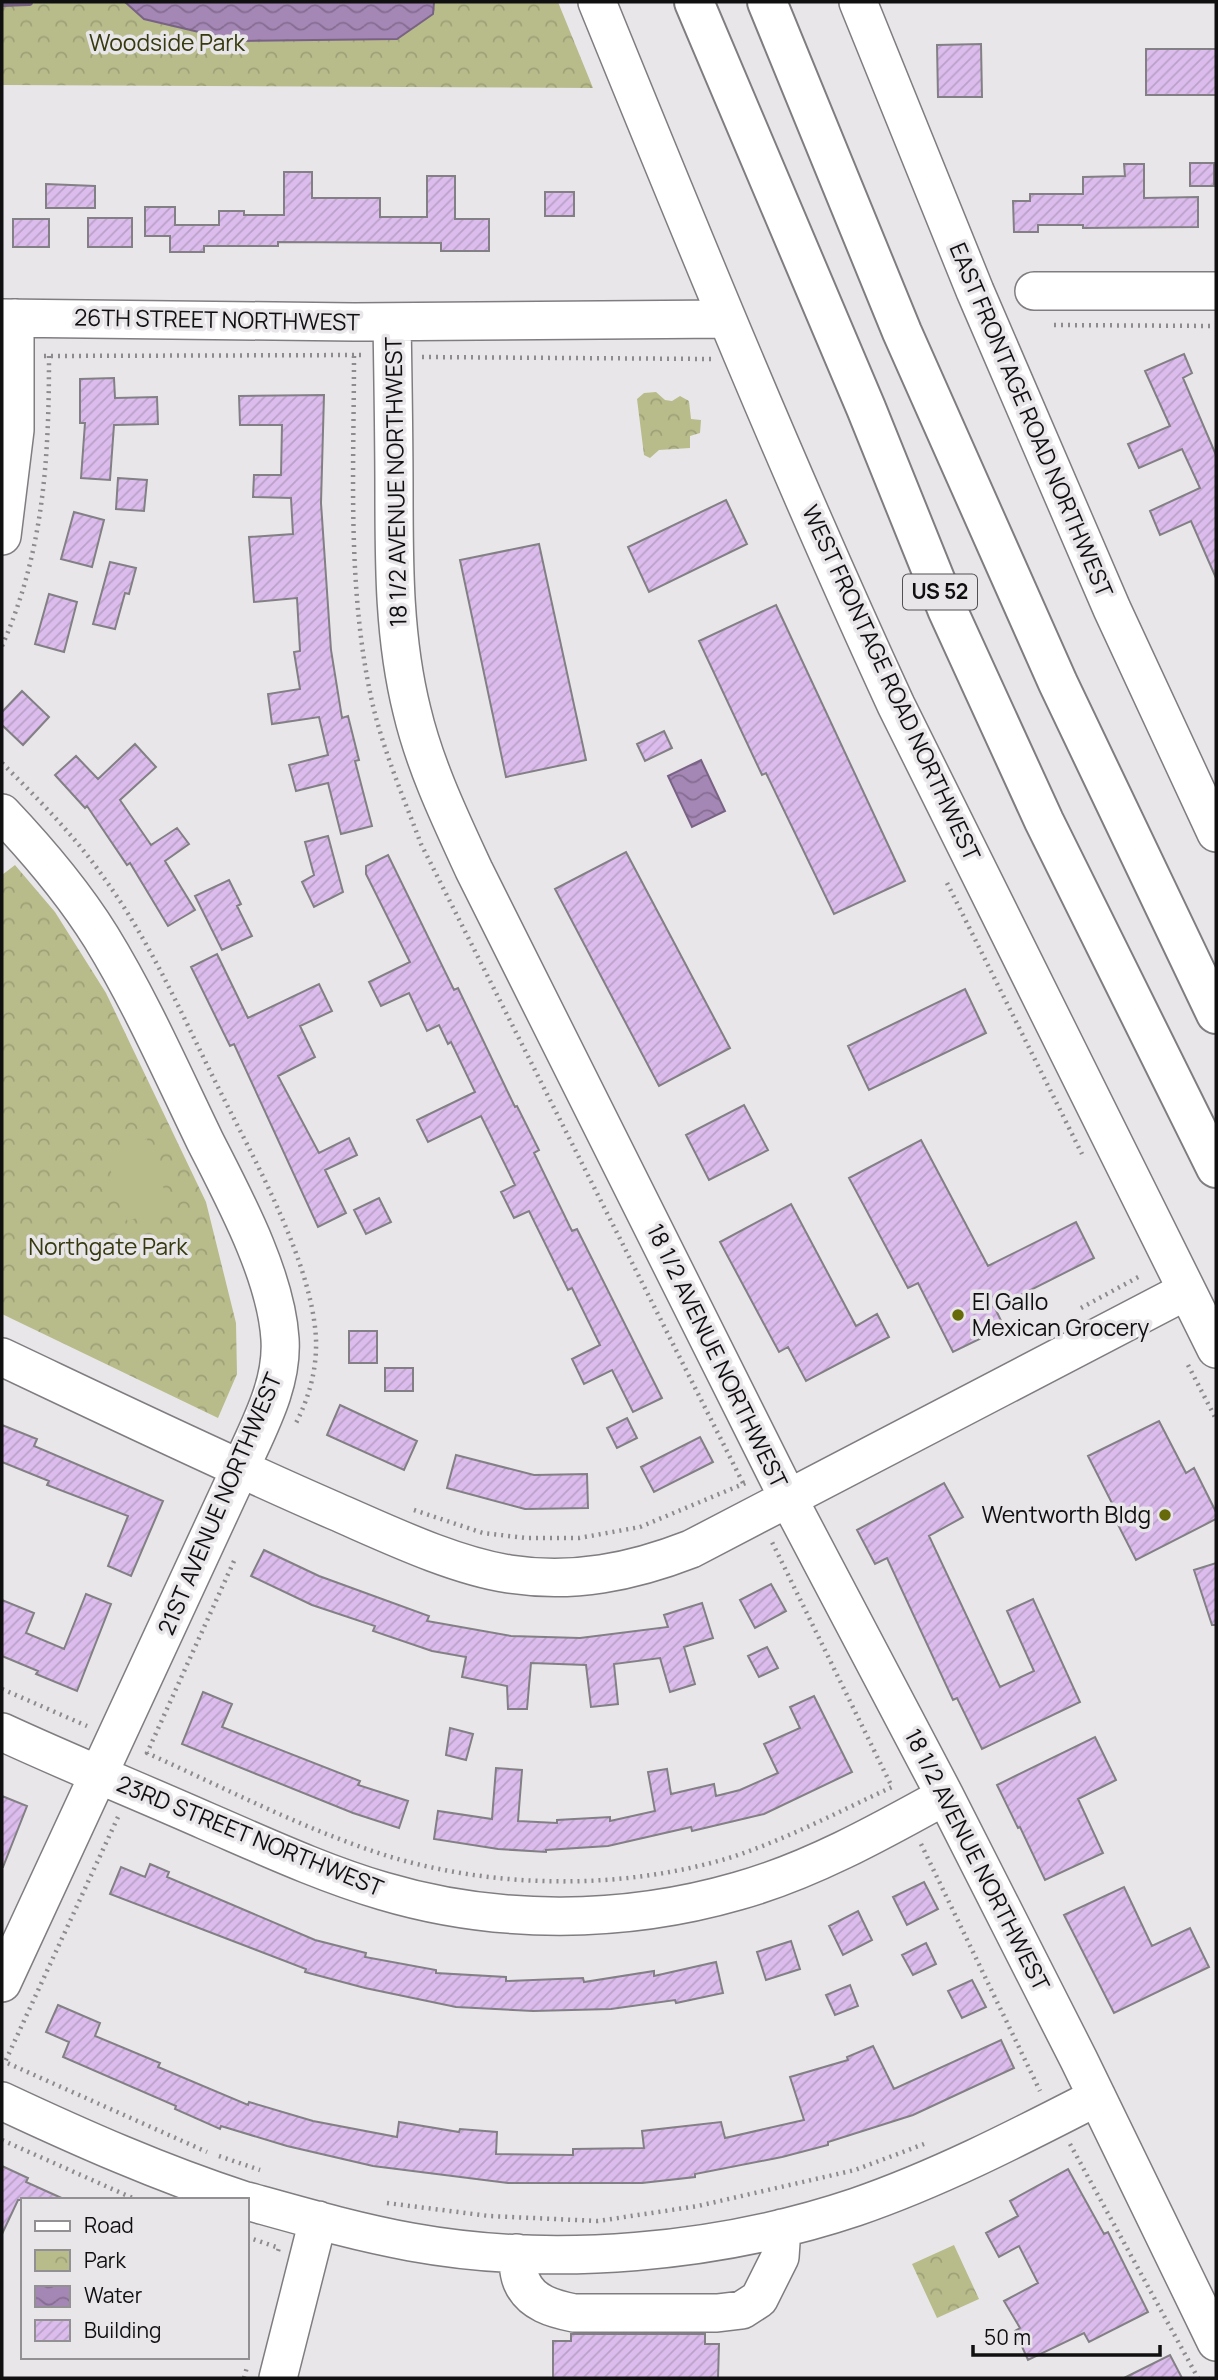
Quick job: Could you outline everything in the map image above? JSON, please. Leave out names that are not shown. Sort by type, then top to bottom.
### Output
[{"type":"highway","name":"US 52","points":[[694,2],[947,609],[1062,857],[1216,1168]]},
{"type":"highway","name":"US 52","points":[[766,2],[913,357],[1064,696],[1216,1014]]},
{"type":"street","name":"WEST FRONTAGE ROAD NORTHWEST","points":[[597,2],[726,319],[896,705],[1216,1349]]},
{"type":"street","name":"EAST FRONTAGE ROAD NORTHWEST","points":[[858,2],[970,279],[1112,609],[1216,833]]},
{"type":"street","points":[[1034,291],[1215,304]]},
{"type":"street","name":"26TH STREET NORTHWEST","points":[[8,318],[392,322],[726,319]]},
{"type":"street","points":[[2,536],[15,430],[8,318]]},
{"type":"street","name":"18 1/2 AVENUE NORTHWEST","points":[[392,322],[396,609],[405,676],[420,740],[445,808],[788,1498],[945,1796],[1097,2097],[1216,2342]]},
{"type":"street","name":"21ST AVENUE NORTHWEST","points":[[2,813],[70,892],[123,975],[231,1194],[268,1283],[280,1340],[279,1366],[273,1391],[240,1469],[2,1983]]},
{"type":"street","points":[[2,1357],[240,1469],[385,1532],[467,1563],[508,1574],[593,1576],[650,1565],[691,1549],[1186,1291]]},
{"type":"street","name":"23RD STREET NORTHWEST","points":[[2,1732],[310,1865],[384,1891],[477,1911],[541,1916],[601,1915],[658,1909],[740,1891],[811,1864],[945,1796]]},
{"type":"street","points":[[248,2201],[411,2242],[517,2253],[576,2253],[707,2243],[782,2228],[855,2207],[912,2186],[974,2160],[1097,2097]]},
{"type":"street","points":[[2,2101],[149,2166],[239,2198]]},
{"type":"street","points":[[278,2378],[318,2220]]},
{"type":"street","points":[[517,2253],[521,2281],[532,2296],[551,2308],[574,2313],[717,2313],[742,2310],[759,2299],[780,2257],[782,2228]]},
{"type":"path","points":[[1054,325],[1215,304]]},
{"type":"path","points":[[49,356],[354,356]]},
{"type":"path","points":[[429,357],[716,359]]},
{"type":"path","points":[[402,1504],[483,1533],[526,1538],[579,1538],[640,1527],[743,1483]]},
{"type":"path","points":[[238,1553],[147,1753],[323,1832],[393,1857],[438,1869],[482,1876],[542,1881],[598,1880],[665,1872],[730,1857],[796,1831],[892,1787],[770,1538]]},
{"type":"path","points":[[2,1689],[86,1728]]},
{"type":"path","points":[[118,1817],[5,2062],[209,2153],[273,2175]]},
{"type":"path","points":[[920,1843],[1040,2091],[1030,2097]]},
{"type":"path","points":[[2,2140],[132,2198]]},
{"type":"path","points":[[379,2201],[489,2216],[598,2221],[698,2206],[855,2170],[927,2143]]},
{"type":"path","points":[[1070,2144],[1198,2378]]},
{"type":"path","points":[[248,2237],[279,2248]]},
{"type":"green space","name":"Woodside Park","points":[[2,2],[558,2],[593,88],[2,85]]},
{"type":"green space","points":[[656,392],[665,400],[672,401],[680,396],[689,401],[691,419],[701,420],[700,433],[690,436],[690,448],[659,450],[650,458],[644,455],[637,399],[644,393]]},
{"type":"green space","name":"Northgate Park","points":[[15,865],[55,912],[106,993],[206,1202],[236,1323],[237,1374],[218,1418],[2,1314],[2,875]]},
{"type":"green space","points":[[147,1139],[170,1207],[127,1221],[105,1153]]},
{"type":"green space","points":[[954,2245],[979,2299],[937,2318],[912,2264]]},
{"type":"water","points":[[125,2],[434,2],[433,14],[397,39],[237,41],[144,19]]},
{"type":"water","points":[[701,760],[725,811],[692,827],[668,776]]},
{"type":"building","points":[[981,44],[982,97],[938,97],[937,45]]},
{"type":"building","points":[[1146,49],[1216,49],[1216,95],[1146,95]]},
{"type":"building","points":[[1190,163],[1214,163],[1214,186],[1190,186]]},
{"type":"building","points":[[1124,164],[1144,164],[1144,198],[1198,197],[1198,227],[1083,228],[1083,225],[1038,225],[1038,232],[1014,232],[1013,201],[1030,201],[1030,194],[1083,194],[1083,177],[1125,176]]},
{"type":"building","points":[[284,172],[312,172],[312,198],[380,198],[380,217],[427,217],[427,176],[455,176],[455,219],[489,219],[489,251],[441,251],[441,243],[278,242],[278,246],[204,246],[204,252],[170,252],[170,236],[145,236],[145,207],[175,207],[175,225],[219,225],[219,211],[244,211],[244,215],[284,215]]},
{"type":"building","points":[[46,184],[95,186],[95,208],[46,208]]},
{"type":"building","points":[[545,192],[574,192],[574,216],[545,216]]},
{"type":"building","points":[[88,218],[132,218],[132,247],[88,247]]},
{"type":"building","points":[[13,219],[49,219],[49,247],[13,247]]},
{"type":"building","points":[[1184,354],[1192,373],[1183,378],[1216,455],[1216,578],[1191,521],[1160,535],[1150,511],[1200,488],[1182,449],[1139,468],[1128,444],[1170,426],[1145,371]]},
{"type":"building","points":[[114,378],[115,398],[157,397],[158,424],[114,425],[110,480],[81,478],[85,423],[80,423],[80,379]]},
{"type":"building","points":[[324,395],[321,503],[331,650],[342,718],[348,716],[359,760],[355,761],[372,826],[341,834],[328,783],[296,791],[289,765],[328,755],[319,717],[272,724],[268,694],[300,689],[294,652],[300,651],[297,598],[254,602],[249,537],[293,534],[291,498],[253,497],[254,475],[281,475],[282,425],[240,425],[239,396]]},
{"type":"building","points":[[118,478],[147,480],[144,511],[116,509]]},
{"type":"building","points":[[726,500],[747,544],[649,592],[628,547]]},
{"type":"building","points":[[74,512],[104,520],[92,567],[61,559]]},
{"type":"building","points":[[539,544],[586,760],[506,777],[460,560]]},
{"type":"building","points":[[110,562],[136,568],[129,594],[125,593],[115,629],[93,624]]},
{"type":"building","points":[[49,594],[77,602],[64,652],[35,644]]},
{"type":"building","points":[[776,605],[905,881],[834,914],[766,773],[762,775],[699,641]]},
{"type":"building","points":[[22,691],[49,717],[23,745],[2,725],[2,712]]},
{"type":"building","points":[[664,731],[672,748],[645,761],[637,744]]},
{"type":"building","points":[[135,744],[156,767],[120,800],[151,845],[177,828],[189,844],[165,861],[195,910],[168,926],[130,863],[127,865],[87,806],[85,808],[55,775],[76,756],[98,779]]},
{"type":"building","points":[[328,836],[343,892],[314,907],[302,882],[314,875],[305,842]]},
{"type":"building","points":[[626,852],[730,1048],[659,1086],[555,889]]},
{"type":"building","points":[[388,855],[454,990],[458,988],[515,1107],[517,1106],[539,1150],[534,1153],[572,1231],[577,1229],[662,1398],[633,1412],[612,1370],[584,1384],[572,1359],[600,1345],[572,1288],[568,1290],[529,1211],[514,1218],[501,1192],[515,1185],[481,1116],[428,1142],[417,1120],[475,1092],[451,1042],[448,1044],[439,1025],[427,1031],[409,993],[381,1006],[369,982],[410,962],[366,874],[366,866]]},
{"type":"building","points":[[229,880],[241,904],[237,906],[252,936],[222,950],[195,896]]},
{"type":"building","points":[[217,954],[248,1018],[319,984],[332,1011],[300,1026],[315,1057],[278,1076],[319,1153],[349,1138],[357,1155],[325,1170],[346,1213],[318,1227],[234,1044],[230,1046],[191,967]]},
{"type":"building","points":[[965,989],[986,1033],[869,1090],[848,1046]]},
{"type":"building","points":[[744,1105],[768,1150],[709,1180],[686,1135]]},
{"type":"building","points":[[921,1140],[988,1266],[1076,1222],[1094,1258],[995,1308],[1004,1327],[953,1352],[918,1283],[908,1288],[849,1178]]},
{"type":"building","points":[[379,1198],[391,1222],[366,1234],[354,1210]]},
{"type":"building","points":[[791,1204],[856,1326],[877,1314],[889,1337],[806,1381],[788,1347],[779,1352],[720,1242]]},
{"type":"building","points":[[349,1331],[377,1331],[377,1363],[349,1363]]},
{"type":"building","points":[[385,1368],[413,1368],[413,1391],[385,1391]]},
{"type":"building","points":[[340,1405],[417,1441],[404,1470],[327,1435]]},
{"type":"building","points":[[627,1418],[637,1438],[617,1448],[607,1428]]},
{"type":"building","points":[[1159,1421],[1186,1473],[1194,1468],[1216,1512],[1216,1519],[1136,1560],[1111,1511],[1115,1509],[1088,1456]]},
{"type":"building","points":[[2,1425],[37,1439],[34,1446],[163,1501],[131,1576],[108,1566],[128,1516],[47,1485],[49,1481],[2,1462]]},
{"type":"building","points":[[700,1437],[713,1462],[654,1492],[641,1467]]},
{"type":"building","points":[[456,1455],[534,1475],[587,1474],[588,1508],[525,1509],[447,1488]]},
{"type":"building","points":[[944,1483],[963,1517],[929,1536],[1000,1687],[1034,1671],[1007,1611],[1033,1599],[1080,1702],[982,1749],[957,1698],[953,1700],[887,1558],[875,1564],[857,1530]]},
{"type":"building","points":[[264,1550],[319,1576],[429,1616],[427,1621],[511,1636],[580,1638],[668,1627],[664,1615],[702,1603],[713,1638],[684,1647],[695,1684],[670,1692],[660,1658],[614,1664],[618,1704],[591,1707],[586,1665],[531,1663],[527,1709],[508,1709],[507,1686],[462,1677],[466,1657],[432,1651],[373,1631],[375,1626],[312,1605],[251,1576]]},
{"type":"building","points":[[1216,1563],[1216,1625],[1212,1625],[1194,1570]]},
{"type":"building","points":[[771,1584],[786,1611],[755,1628],[740,1600]]},
{"type":"building","points":[[86,1594],[111,1604],[77,1691],[2,1656],[2,1600],[34,1613],[26,1633],[64,1649]]},
{"type":"building","points":[[767,1647],[778,1668],[759,1677],[748,1656]]},
{"type":"building","points":[[203,1692],[232,1704],[222,1727],[360,1781],[358,1785],[408,1801],[399,1828],[353,1813],[182,1744]]},
{"type":"building","points":[[814,1696],[852,1772],[764,1814],[692,1831],[691,1827],[608,1846],[546,1852],[498,1849],[434,1839],[438,1811],[492,1819],[496,1768],[522,1770],[518,1821],[557,1823],[557,1820],[610,1817],[610,1821],[655,1811],[648,1772],[667,1769],[671,1794],[714,1784],[716,1796],[740,1790],[778,1773],[764,1744],[800,1728],[790,1707]]},
{"type":"building","points":[[450,1728],[473,1734],[466,1760],[446,1755]]},
{"type":"building","points":[[1095,1737],[1116,1780],[1078,1799],[1103,1853],[1045,1880],[997,1785]]},
{"type":"building","points":[[2,1796],[27,1806],[3,1867],[2,1867]]},
{"type":"building","points":[[150,1864],[169,1872],[167,1877],[315,1940],[366,1953],[365,1957],[436,1970],[436,1973],[506,1977],[506,1981],[583,1978],[584,1982],[654,1971],[654,1976],[716,1962],[723,1993],[676,2003],[675,2000],[611,2009],[533,2011],[456,2007],[365,1988],[305,1972],[306,1969],[110,1894],[121,1867],[145,1877]]},
{"type":"building","points":[[924,1882],[938,1909],[907,1925],[893,1897]]},
{"type":"building","points":[[1124,1887],[1152,1946],[1190,1928],[1209,1967],[1114,2013],[1064,1915]]},
{"type":"building","points":[[858,1911],[872,1940],[843,1955],[829,1926]]},
{"type":"building","points":[[791,1941],[800,1969],[766,1980],[757,1952]]},
{"type":"building","points":[[926,1943],[936,1964],[913,1975],[902,1955]]},
{"type":"building","points":[[972,1980],[986,2007],[962,2018],[948,1991]]},
{"type":"building","points":[[850,1985],[858,2006],[835,2015],[826,1995]]},
{"type":"building","points":[[58,2005],[100,2023],[95,2036],[160,2063],[158,2067],[248,2105],[249,2102],[313,2121],[397,2137],[399,2122],[459,2132],[460,2129],[497,2132],[496,2154],[573,2155],[573,2149],[644,2148],[642,2131],[721,2122],[725,2138],[804,2120],[790,2077],[848,2060],[847,2057],[873,2046],[894,2089],[1001,2040],[1014,2068],[913,2115],[828,2142],[828,2145],[695,2174],[695,2177],[642,2183],[508,2183],[373,2166],[287,2146],[221,2126],[220,2129],[175,2109],[176,2106],[63,2057],[69,2042],[46,2032]]},
{"type":"building","points":[[2,2166],[28,2178],[26,2182],[62,2198],[21,2198],[2,2234]]},
{"type":"building","points":[[1068,2169],[1104,2234],[1108,2232],[1148,2312],[1089,2342],[1084,2333],[1028,2360],[1015,2331],[1020,2328],[1004,2301],[1038,2283],[1019,2246],[999,2257],[986,2233],[1018,2216],[1010,2201]]},
{"type":"building","points":[[571,2334],[705,2334],[705,2344],[719,2344],[718,2378],[553,2378],[553,2341],[571,2341]]},
{"type":"building","points":[[1170,2355],[1182,2378],[1124,2378]]},
{"type":"waterway","points":[[2,3],[29,2]]},
{"type":"place","name":"El Gallo Mexican Grocery","points":[[958,1315]]},
{"type":"place","name":"Wentworth Bldg","points":[[1165,1515]]}]
